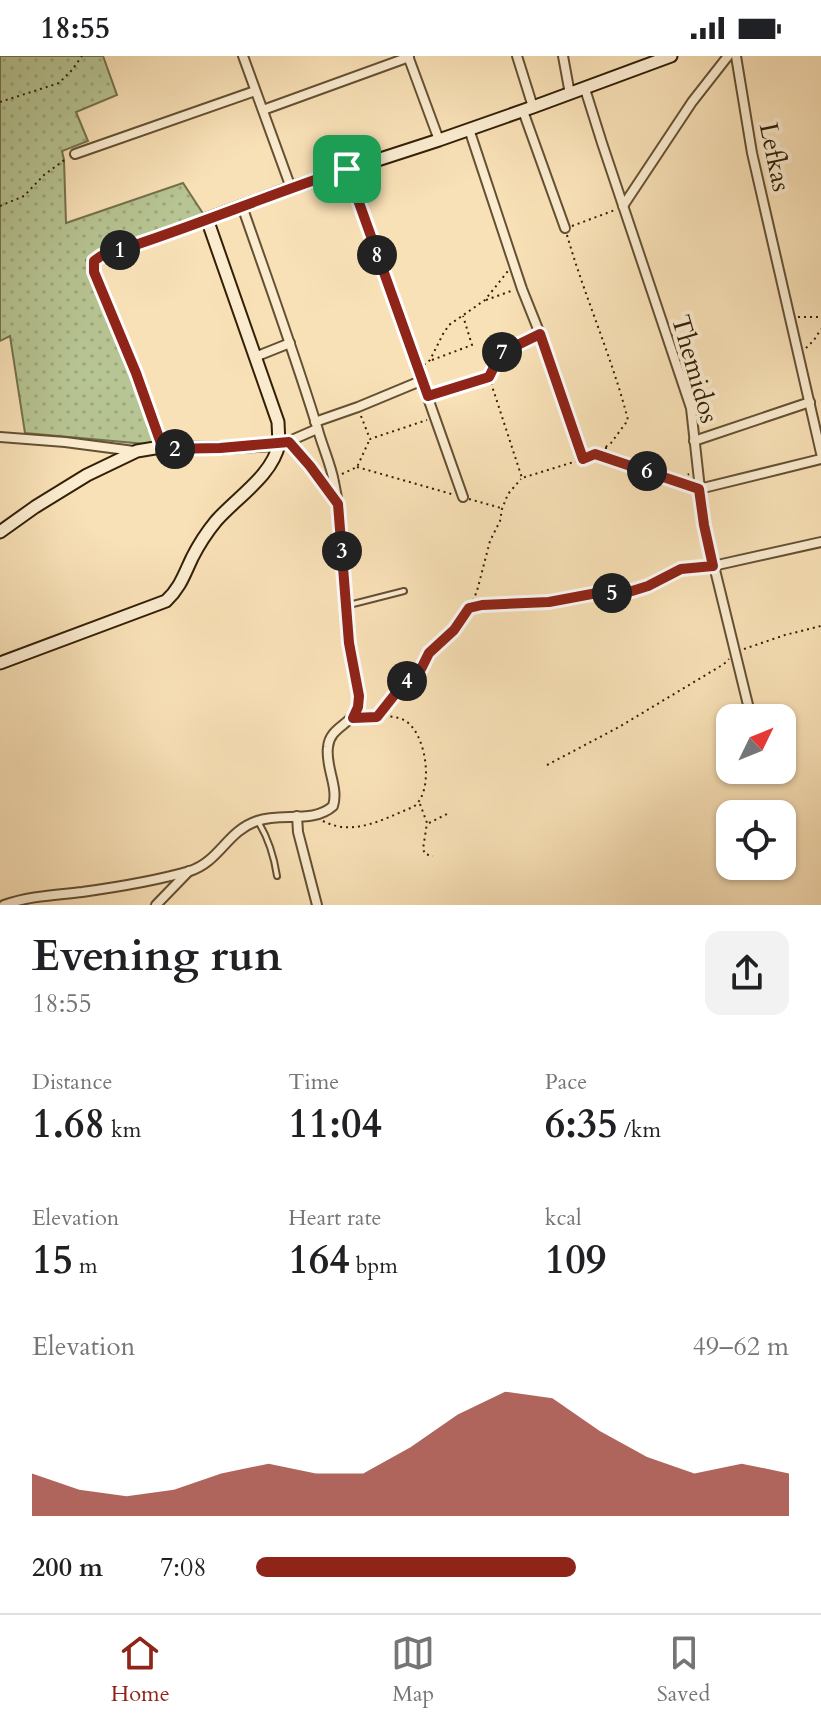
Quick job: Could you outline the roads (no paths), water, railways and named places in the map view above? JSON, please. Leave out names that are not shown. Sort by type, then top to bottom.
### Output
[{"type":"street","points":[[243,56],[291,188]]},
{"type":"street","points":[[263,110],[408,56],[439,140]]},
{"type":"street","points":[[517,56],[528,109],[565,228]]},
{"type":"street","points":[[563,56],[570,94]]},
{"type":"street","points":[[338,504],[310,466],[284,443],[207,219],[585,89],[671,56]]},
{"type":"street","points":[[623,206],[692,102],[728,56]]},
{"type":"street","name":"Lefkas","points":[[736,56],[752,153],[821,456]]},
{"type":"street","name":"Themidos","points":[[585,89],[691,408],[704,525],[748,704]]},
{"type":"street","points":[[75,154],[255,91]]},
{"type":"street","points":[[469,129],[583,459]]},
{"type":"street","points":[[347,169],[463,497]]},
{"type":"street","points":[[4,905],[40,896],[144,882],[190,871],[205,865],[242,827],[258,821],[318,815],[327,812],[336,799],[328,744],[335,731],[353,718],[359,696],[349,643],[338,504],[334,479],[242,206]]},
{"type":"street","points":[[255,357],[290,343]]},
{"type":"street","points":[[428,396],[489,377]]},
{"type":"street","points":[[0,437],[137,451],[284,443],[316,425],[423,380]]},
{"type":"street","points":[[694,441],[810,402]]},
{"type":"street","points":[[0,663],[166,601],[178,590],[194,554],[215,522],[262,475],[284,443]]},
{"type":"street","points":[[0,532],[87,475],[137,451]]},
{"type":"street","points":[[699,489],[821,456]]},
{"type":"street","points":[[713,566],[821,542]]},
{"type":"street","points":[[297,816],[298,832],[317,905]]},
{"type":"street","points":[[156,905],[190,871]]},
{"type":"lane","points":[[346,606],[404,591]]},
{"type":"lane","points":[[258,821],[274,854],[277,876]]}]
